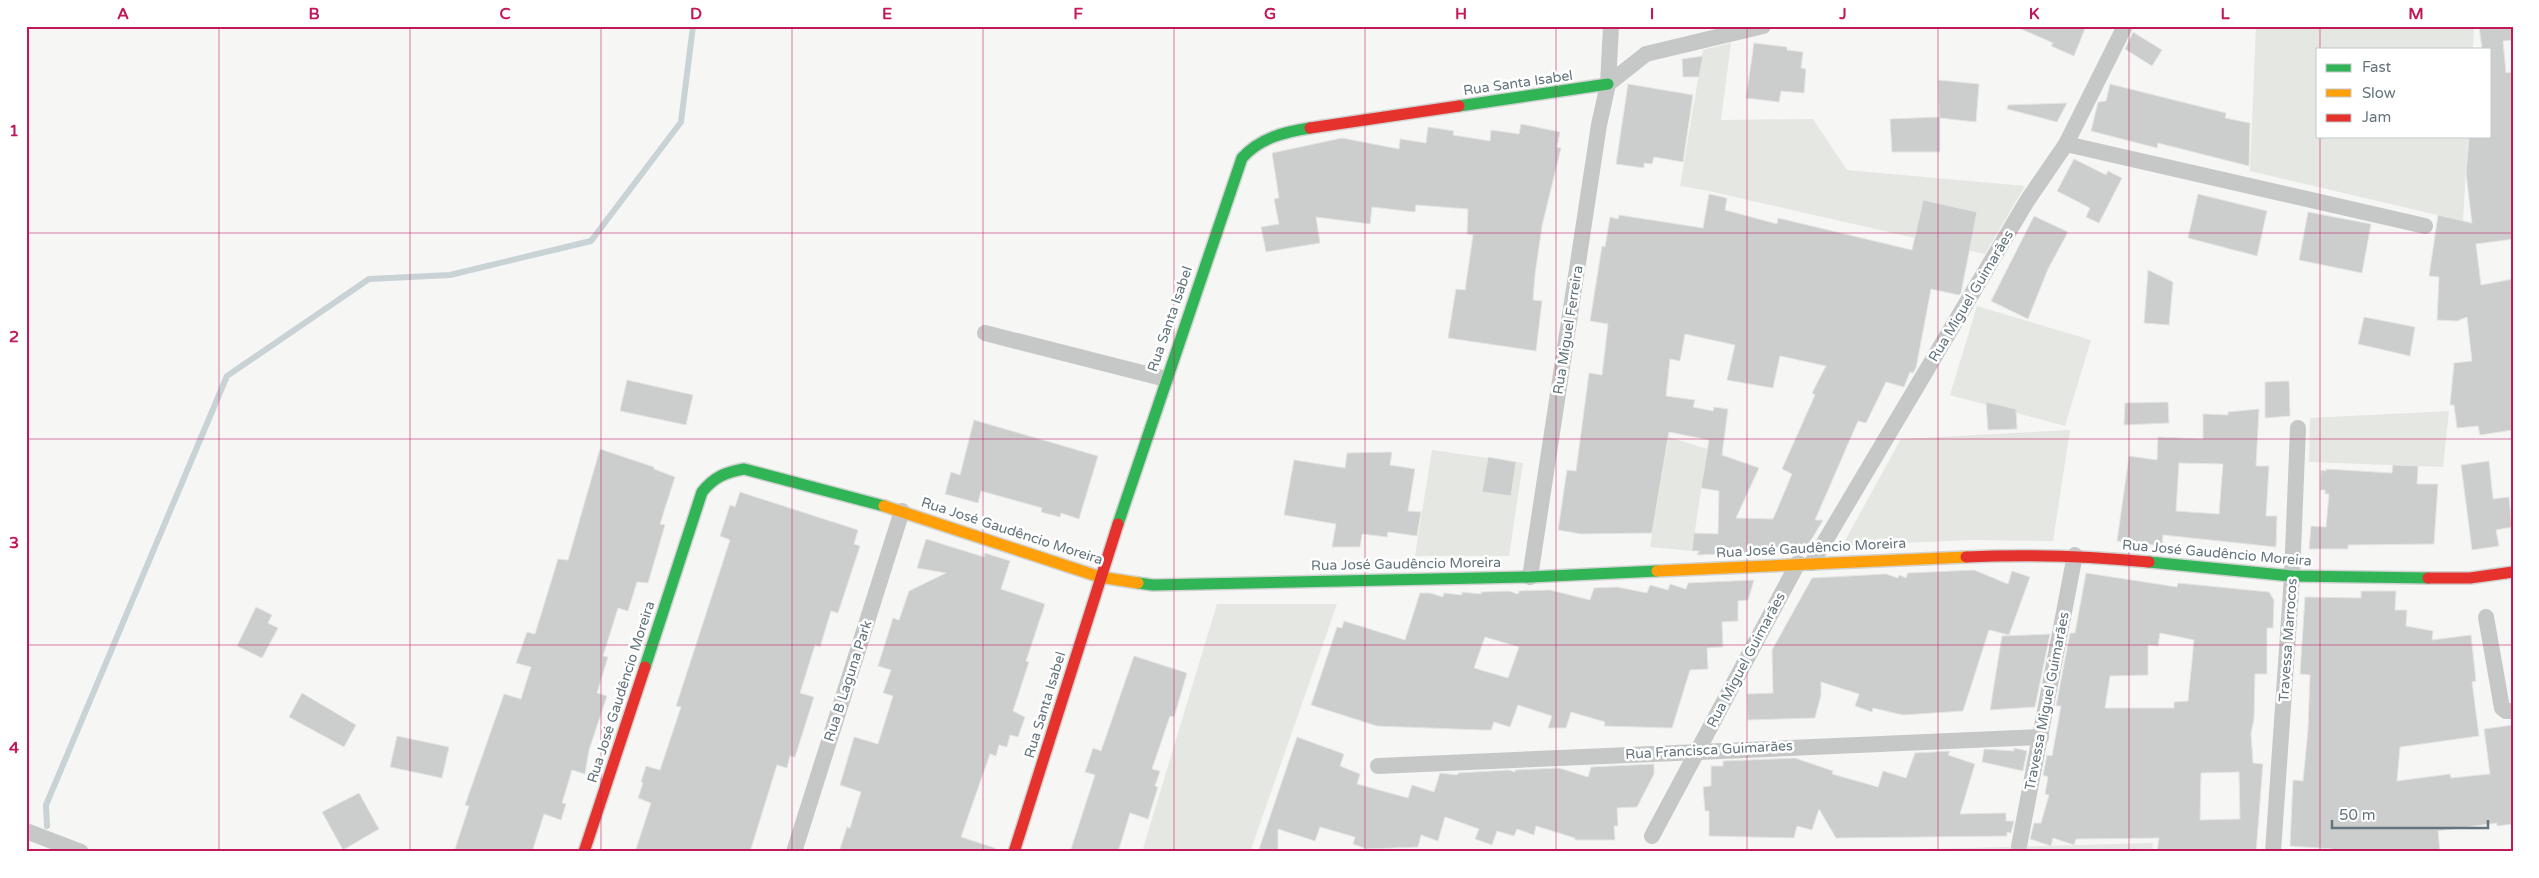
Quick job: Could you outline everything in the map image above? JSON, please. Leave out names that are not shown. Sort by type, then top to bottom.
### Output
[{"type":"street","points":[[1608,84],[1611,26]]},
{"type":"street","points":[[1608,84],[1646,54],[1763,26]]},
{"type":"street","name":"Rua Miguel Guimarães","points":[[1652,836],[1698,750],[1805,563],[2027,202],[2066,144],[2125,26]]},
{"type":"street","name":"Rua Santa Isabel","points":[[1014,852],[1100,577],[1242,158],[1253,146],[1286,132],[1608,84]]},
{"type":"street","name":"Rua Miguel Ferreira","points":[[1530,577],[1599,125],[1608,84]]},
{"type":"street","points":[[2066,144],[2425,226]]},
{"type":"street","points":[[985,333],[1166,379]]},
{"type":"street","name":"Travessa Marrocos","points":[[2273,852],[2292,576],[2298,428]]},
{"type":"street","name":"Rua José Gaudêncio Moreira","points":[[584,852],[702,492],[712,478],[744,469],[902,511],[1100,577],[1153,585],[1530,577],[2021,554],[2075,555],[2292,576],[2470,578],[2513,572]]},
{"type":"street","name":"Rua B Laguna Park","points":[[794,852],[902,511]]},
{"type":"street","name":"Travessa Miguel Guimarães","points":[[2019,846],[2075,555]]},
{"type":"street","points":[[2486,617],[2502,708],[2506,711],[2513,711]]},
{"type":"street","name":"Rua Francisca Guimarães","points":[[1378,766],[1698,750],[2041,737]]},
{"type":"street","points":[[26,831],[81,852]]},
{"type":"shaded area","points":[[2256,26],[2474,26],[2473,48],[2316,48],[2316,138],[2468,138],[2463,221],[2250,171]]},
{"type":"shaded area","points":[[1731,43],[1721,120],[1813,119],[1847,170],[2025,186],[1985,254],[1680,186],[1703,50]]},
{"type":"shaded area","points":[[1977,306],[2091,340],[2065,426],[1950,395]]},
{"type":"shaded area","points":[[2449,411],[2443,467],[2309,462],[2310,418]]},
{"type":"shaded area","points":[[2070,430],[2053,541],[1969,540],[1842,546],[1901,439]]},
{"type":"shaded area","points":[[1669,437],[1707,449],[1692,551],[1650,547]]},
{"type":"shaded area","points":[[1432,450],[1523,463],[1509,556],[1415,556]]},
{"type":"shaded area","points":[[1217,604],[1337,604],[1250,852],[1142,852]]},
{"type":"shaded area","points":[[2153,843],[2152,852],[1816,852]]},
{"type":"building","points":[[2014,26],[2086,26],[2074,56],[2051,46],[2053,43]]},
{"type":"building","points":[[2479,26],[2513,26],[2513,40],[2503,41],[2506,73],[2513,72],[2513,239],[2476,244],[2481,285],[2513,279],[2513,430],[2480,435],[2478,426],[2457,428],[2454,405],[2450,405],[2454,363],[2472,361],[2467,317],[2457,321],[2437,320],[2439,277],[2429,276],[2438,215],[2472,223],[2466,173],[2469,138],[2492,138],[2492,48],[2482,48]]},
{"type":"building","points":[[2133,32],[2162,50],[2152,66],[2125,49]]},
{"type":"building","points":[[1754,43],[1787,47],[1787,50],[1803,52],[1801,68],[1806,69],[1804,93],[1781,91],[1779,102],[1746,98]]},
{"type":"building","points":[[1703,56],[1699,77],[1683,77],[1682,59]]},
{"type":"building","points":[[1938,80],[1979,84],[1976,122],[1940,118],[1940,152],[1892,152],[1890,119],[1939,117]]},
{"type":"building","points":[[1628,84],[1693,95],[1683,162],[1654,157],[1652,164],[1644,163],[1644,168],[1616,164]]},
{"type":"building","points":[[2110,84],[2226,113],[2225,118],[2250,123],[2249,166],[2158,143],[2157,148],[2091,131],[2098,102],[2106,101]]},
{"type":"building","points":[[2067,103],[2057,122],[2007,109],[2008,105]]},
{"type":"building","points":[[1521,124],[1560,132],[1557,147],[1561,148],[1542,226],[1535,275],[1533,300],[1542,301],[1536,351],[1448,338],[1456,289],[1465,290],[1473,235],[1467,234],[1468,209],[1416,205],[1415,212],[1372,207],[1370,224],[1316,217],[1320,243],[1266,252],[1261,227],[1279,224],[1274,199],[1279,198],[1272,153],[1342,138],[1399,149],[1400,139],[1426,143],[1428,127],[1454,131],[1453,135],[1490,141],[1491,130],[1519,134]]},
{"type":"building","points":[[2074,159],[2106,175],[2108,171],[2122,178],[2099,223],[2086,217],[2090,208],[2057,191]]},
{"type":"building","points":[[1709,194],[1727,198],[1725,210],[1777,224],[1778,218],[1912,250],[1923,200],[1977,212],[1961,293],[1959,295],[1931,289],[1916,368],[1913,373],[1910,372],[1904,387],[1886,382],[1866,423],[1858,421],[1815,520],[1823,520],[1807,547],[1764,548],[1762,552],[1697,555],[1699,551],[1692,551],[1694,533],[1718,534],[1719,491],[1701,488],[1709,440],[1669,432],[1652,533],[1581,534],[1558,530],[1567,470],[1576,471],[1589,373],[1602,375],[1608,324],[1590,321],[1602,246],[1605,247],[1610,217],[1618,219],[1619,215],[1703,228]],"holes":[[[1685,334],[1735,345],[1727,380],[1773,388],[1780,356],[1826,366],[1812,393],[1815,395],[1782,469],[1792,474],[1773,519],[1736,518],[1759,468],[1722,455],[1728,409],[1714,407],[1713,411],[1693,407],[1695,400],[1666,396],[1670,359],[1680,361]]]},
{"type":"building","points":[[2198,194],[2267,211],[2257,256],[2188,238]]},
{"type":"building","points":[[2308,212],[2371,224],[2362,273],[2299,260]]},
{"type":"building","points":[[2034,216],[2068,232],[2048,269],[2028,319],[1991,301]]},
{"type":"building","points":[[2148,270],[2173,282],[2169,325],[2144,323]]},
{"type":"building","points":[[2364,317],[2415,327],[2410,356],[2358,344]]},
{"type":"building","points":[[627,380],[693,395],[686,425],[620,411]]},
{"type":"building","points":[[2289,381],[2290,416],[2265,418],[2265,382]]},
{"type":"building","points":[[1986,402],[2016,409],[2017,429],[1988,430]]},
{"type":"building","points":[[2168,402],[2169,423],[2124,425],[2125,403]]},
{"type":"building","points":[[2259,409],[2256,466],[2269,466],[2266,516],[2277,516],[2276,547],[2163,535],[2162,546],[2117,541],[2129,456],[2157,460],[2158,437],[2203,439],[2203,414],[2228,415],[2228,412]],"holes":[[[2179,463],[2223,464],[2219,514],[2176,511]]]},
{"type":"building","points":[[974,420],[1098,456],[1079,519],[1061,513],[1060,517],[1041,512],[1042,508],[981,491],[978,503],[945,494],[951,472],[960,475]]},
{"type":"building","points":[[600,449],[654,467],[654,469],[675,477],[660,524],[665,525],[648,583],[637,582],[628,611],[618,608],[603,656],[608,657],[597,693],[607,696],[589,750],[585,774],[572,770],[562,803],[566,804],[561,820],[544,814],[532,852],[454,852],[469,806],[465,805],[504,694],[521,699],[531,667],[516,663],[527,632],[535,634],[558,559],[568,560]]},
{"type":"building","points":[[1392,452],[1390,465],[1415,469],[1408,511],[1421,512],[1417,536],[1388,532],[1387,537],[1362,534],[1360,547],[1332,547],[1336,524],[1284,515],[1294,460],[1345,468],[1347,453]]},
{"type":"building","points":[[1488,457],[1516,462],[1511,496],[1482,492]]},
{"type":"building","points":[[2489,461],[2493,499],[2509,497],[2512,527],[2496,530],[2499,546],[2472,550],[2461,465]]},
{"type":"building","points":[[2393,465],[2418,466],[2417,484],[2438,484],[2434,544],[2348,545],[2348,549],[2309,549],[2311,526],[2326,527],[2329,494],[2325,494],[2325,490],[2320,490],[2321,470],[2392,473]]},
{"type":"building","points":[[740,492],[858,530],[854,544],[860,546],[838,613],[831,611],[820,647],[815,645],[800,693],[814,697],[795,757],[790,756],[787,768],[777,765],[750,852],[635,852],[651,803],[638,798],[643,783],[641,782],[646,766],[660,770],[681,707],[676,706],[730,540],[720,536],[730,505],[735,507]]},
{"type":"building","points":[[926,539],[984,557],[985,553],[1010,561],[1001,589],[1045,604],[1026,661],[1029,662],[1013,711],[1025,717],[1018,737],[1010,735],[1007,747],[999,745],[996,756],[990,754],[961,837],[995,848],[995,852],[839,852],[847,827],[850,828],[861,792],[840,785],[854,737],[878,744],[893,696],[883,693],[891,670],[878,666],[893,618],[899,620],[909,591],[946,573],[917,568]]},
{"type":"building","points":[[1974,570],[2008,584],[2012,571],[2030,577],[2009,635],[1989,630],[1963,711],[1903,715],[1873,708],[1872,712],[1855,706],[1859,694],[1821,682],[1821,695],[1815,718],[1748,720],[1747,694],[1773,693],[1772,650],[1812,578],[1886,574],[1898,578],[1899,575],[1906,578],[1908,573]]},
{"type":"building","points":[[2086,573],[2177,587],[2178,583],[2269,592],[2274,600],[2273,628],[2267,628],[2267,674],[2255,674],[2254,718],[2251,734],[2253,763],[2263,764],[2256,852],[2157,852],[2159,838],[2076,839],[2074,845],[2053,838],[2051,846],[2030,839],[2034,823],[2041,823],[2049,795],[2045,794],[2048,777],[2043,775],[2047,755],[2052,756],[2061,706],[2056,706],[2070,633],[2075,633]],"holes":[[[2160,633],[2194,640],[2188,701],[2174,702],[2174,708],[2105,708],[2110,676],[2148,675],[2148,645],[2158,646]],[[2239,772],[2240,819],[2200,820],[2201,773]]]},
{"type":"building","points":[[1754,580],[1748,600],[1738,601],[1738,621],[1722,622],[1723,647],[1707,648],[1708,669],[1690,670],[1672,728],[1604,726],[1605,722],[1571,712],[1566,728],[1548,728],[1552,716],[1518,705],[1510,727],[1494,722],[1491,730],[1377,726],[1311,705],[1337,627],[1342,628],[1344,621],[1405,640],[1420,593],[1430,593],[1443,597],[1444,593],[1462,595],[1462,592],[1481,594],[1481,592],[1509,591],[1518,594],[1519,591],[1550,590],[1590,600],[1594,588],[1617,587],[1647,593],[1650,585],[1668,590],[1670,584],[1686,589],[1688,583]],"holes":[[[1485,637],[1519,647],[1508,678],[1474,668]]]},
{"type":"building","points":[[2361,591],[2396,591],[2395,610],[2407,610],[2406,626],[2433,631],[2432,640],[2471,635],[2476,681],[2472,682],[2479,736],[2400,747],[2397,781],[2450,774],[2451,778],[2490,774],[2484,729],[2513,725],[2513,824],[2497,826],[2497,823],[2438,831],[2440,852],[2332,852],[2332,849],[2290,846],[2293,780],[2303,781],[2308,730],[2310,675],[2300,674],[2305,597],[2361,598]]},
{"type":"building","points":[[256,607],[272,615],[268,623],[278,628],[262,658],[237,646]]},
{"type":"building","points":[[2050,634],[2035,707],[1990,710],[2002,636]]},
{"type":"building","points":[[1134,656],[1187,673],[1174,717],[1170,716],[1152,769],[1160,771],[1155,786],[1158,787],[1148,819],[1130,813],[1118,852],[1070,852],[1095,775],[1085,772],[1093,748],[1101,751]]},
{"type":"building","points":[[302,693],[356,725],[344,747],[289,717]]},
{"type":"building","points":[[397,736],[449,747],[442,778],[390,767]]},
{"type":"building","points":[[1297,737],[1344,754],[1340,766],[1360,774],[1357,784],[1408,798],[1412,785],[1434,792],[1440,773],[1457,775],[1458,773],[1509,770],[1515,772],[1515,770],[1559,768],[1588,777],[1591,767],[1654,764],[1654,774],[1637,807],[1617,808],[1618,826],[1614,826],[1615,840],[1575,840],[1575,838],[1536,826],[1534,835],[1517,829],[1514,836],[1497,831],[1492,845],[1475,839],[1479,829],[1445,817],[1438,841],[1421,835],[1418,847],[1367,849],[1353,844],[1355,837],[1320,827],[1315,841],[1278,829],[1278,852],[1258,852]]},
{"type":"building","points":[[2014,748],[2027,751],[2023,771],[1982,762],[1984,749],[2014,751]]},
{"type":"building","points":[[1950,751],[1948,755],[1975,764],[1960,814],[2006,813],[2006,821],[2014,821],[2011,833],[2007,832],[2007,836],[1836,838],[1819,809],[1812,830],[1797,826],[1794,838],[1709,836],[1709,811],[1705,811],[1703,787],[1711,786],[1711,766],[1723,766],[1723,761],[1795,758],[1833,771],[1832,774],[1878,787],[1883,771],[1906,778],[1915,753]]},
{"type":"building","points":[[359,793],[379,829],[343,850],[322,812]]},
{"type":"waterway","points":[[47,826],[46,805],[227,376],[369,279],[450,275],[591,241],[681,122],[693,26]]},
{"type":"traffic: fast","points":[[1459,106],[1608,84]]},
{"type":"traffic: fast","points":[[1118,524],[1242,158],[1257,145],[1273,137],[1310,128]]},
{"type":"traffic: fast","points":[[645,667],[702,492],[716,479],[744,469],[884,506]]},
{"type":"traffic: fast","points":[[2149,562],[2292,576],[2428,578]]},
{"type":"traffic: fast","points":[[1138,583],[1153,585],[1530,577],[1657,571]]},
{"type":"traffic: slow","points":[[884,506],[1100,577],[1138,583]]},
{"type":"traffic: slow","points":[[1657,571],[1966,557]]},
{"type":"traffic: jam","points":[[1310,128],[1459,106]]},
{"type":"traffic: jam","points":[[1014,852],[1118,524]]},
{"type":"traffic: jam","points":[[1966,557],[2058,556],[2149,562]]},
{"type":"traffic: jam","points":[[2428,578],[2470,578],[2513,572]]},
{"type":"traffic: jam","points":[[584,852],[645,667]]}]
